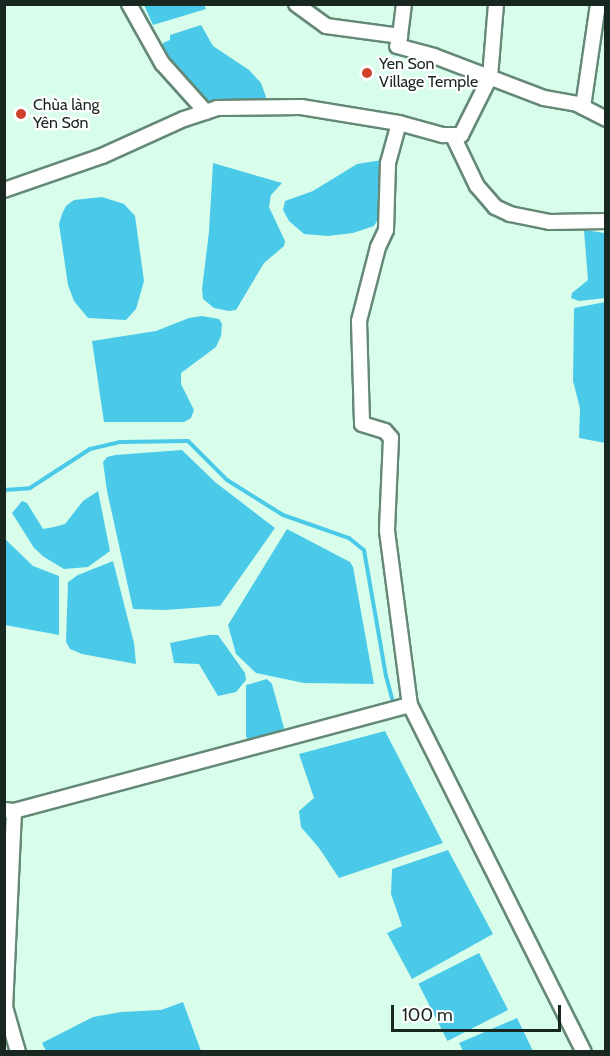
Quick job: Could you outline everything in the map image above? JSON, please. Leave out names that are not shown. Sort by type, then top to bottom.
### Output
[{"type":"street","points":[[129,4],[162,63],[206,112]]},
{"type":"street","points":[[296,4],[326,26],[398,43],[544,98],[583,107],[606,119]]},
{"type":"street","points":[[398,43],[404,4]]},
{"type":"street","points":[[4,190],[102,156],[217,108],[301,107],[399,123],[453,136],[461,135],[490,77],[496,4]]},
{"type":"street","points":[[583,107],[598,4]]},
{"type":"street","points":[[399,123],[388,163],[386,230],[378,247],[358,321],[362,424],[385,432],[391,438],[387,531],[410,705],[584,1052]]},
{"type":"street","points":[[453,136],[477,186],[495,207],[519,216],[550,222],[606,221]]},
{"type":"street","points":[[18,1052],[5,1007],[9,810],[410,705]]},
{"type":"water","points":[[144,5],[204,5],[206,9],[153,25]]},
{"type":"water","points":[[201,25],[213,46],[249,70],[261,83],[266,97],[262,103],[240,105],[208,102],[162,53],[163,43],[170,40],[170,35]]},
{"type":"water","points":[[382,160],[380,216],[374,226],[353,233],[328,236],[304,234],[289,221],[283,210],[285,201],[313,191],[357,164]]},
{"type":"water","points":[[213,163],[282,183],[271,195],[269,207],[285,241],[284,246],[264,263],[236,310],[229,311],[214,308],[203,299]]},
{"type":"water","points":[[102,197],[124,204],[135,216],[144,281],[136,309],[126,320],[88,318],[74,301],[68,285],[59,224],[62,214],[66,206],[74,200]]},
{"type":"water","points":[[584,230],[605,233],[605,298],[579,301],[571,298],[572,293],[588,280]]},
{"type":"water","points":[[606,302],[605,443],[579,438],[580,408],[573,381],[574,308]]},
{"type":"water","points":[[202,316],[219,319],[222,324],[221,336],[216,347],[181,373],[181,384],[194,410],[191,418],[184,422],[104,422],[92,341],[156,331],[189,318]]},
{"type":"water","points":[[182,450],[215,482],[275,528],[220,606],[165,610],[133,609],[107,491],[103,462],[107,457],[115,455]]},
{"type":"water","points":[[98,491],[110,551],[88,567],[64,569],[44,557],[34,548],[12,513],[22,501],[27,503],[43,529],[54,527],[65,524],[83,501]]},
{"type":"water","points":[[287,529],[350,562],[353,567],[374,684],[304,683],[256,673],[236,654],[228,625]]},
{"type":"water","points":[[4,538],[33,566],[59,576],[59,635],[5,625]]},
{"type":"water","points":[[113,561],[134,643],[136,664],[82,654],[70,649],[66,642],[68,582],[78,575]]},
{"type":"water","points":[[218,635],[245,673],[246,680],[236,692],[218,696],[199,664],[174,663],[170,643]]},
{"type":"water","points":[[267,679],[272,684],[284,728],[283,733],[249,742],[246,736],[246,685]]},
{"type":"water","points":[[385,731],[443,843],[339,878],[319,848],[301,827],[299,811],[314,798],[299,754]]},
{"type":"water","points":[[448,850],[493,934],[412,979],[387,933],[402,926],[391,894],[392,869]]},
{"type":"water","points":[[479,953],[508,1010],[447,1041],[418,984]]},
{"type":"water","points":[[183,1002],[201,1051],[46,1051],[42,1043],[93,1017],[121,1012],[161,1010]]},
{"type":"water","points":[[517,1018],[533,1051],[463,1051],[459,1043]]},
{"type":"waterway","points":[[4,490],[30,488],[90,449],[120,442],[188,441],[227,480],[283,515],[349,538],[364,550],[386,676],[392,698]]},
{"type":"place","name":"Yen Son Village Temple","points":[[367,73]]},
{"type":"place","name":"Chùa làng Yên Sơn","points":[[21,114]]}]
